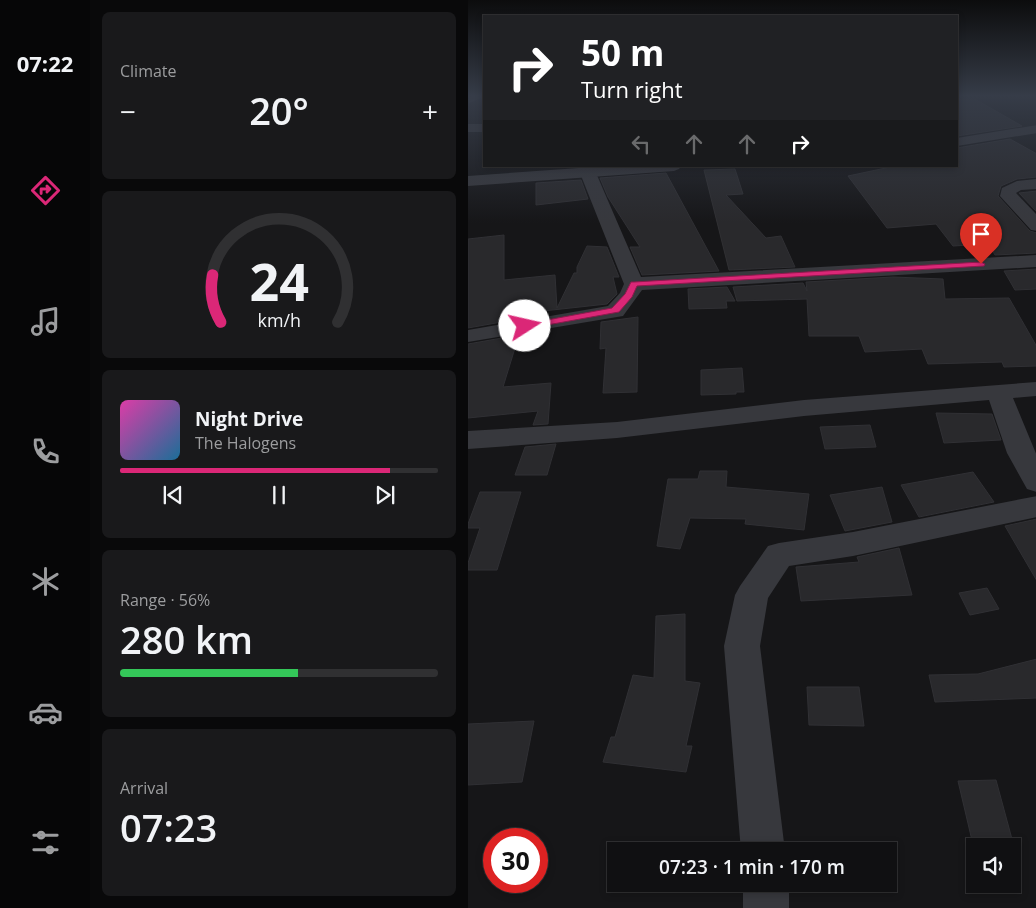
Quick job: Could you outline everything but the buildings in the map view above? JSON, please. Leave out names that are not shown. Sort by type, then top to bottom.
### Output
[{"type":"street","points":[[958,142],[979,138]]},
{"type":"street","points":[[468,181],[662,167]]},
{"type":"street","points":[[471,336],[615,310],[629,295],[634,284],[588,173]]},
{"type":"street","points":[[1036,184],[1017,186],[1008,191],[1008,196],[1036,226]]},
{"type":"street","points":[[634,284],[1036,261]]},
{"type":"street","points":[[468,440],[617,430],[804,408],[997,390],[1036,389]]},
{"type":"street","points":[[997,390],[1009,417],[1021,453],[1036,482]]},
{"type":"street","points":[[762,842],[742,646],[752,595],[779,555],[853,544],[1036,506]]},
{"type":"street","points":[[766,892],[766,908]]},
{"type":"route","points":[[525,326],[615,310],[629,295],[634,284],[981,264]]}]
